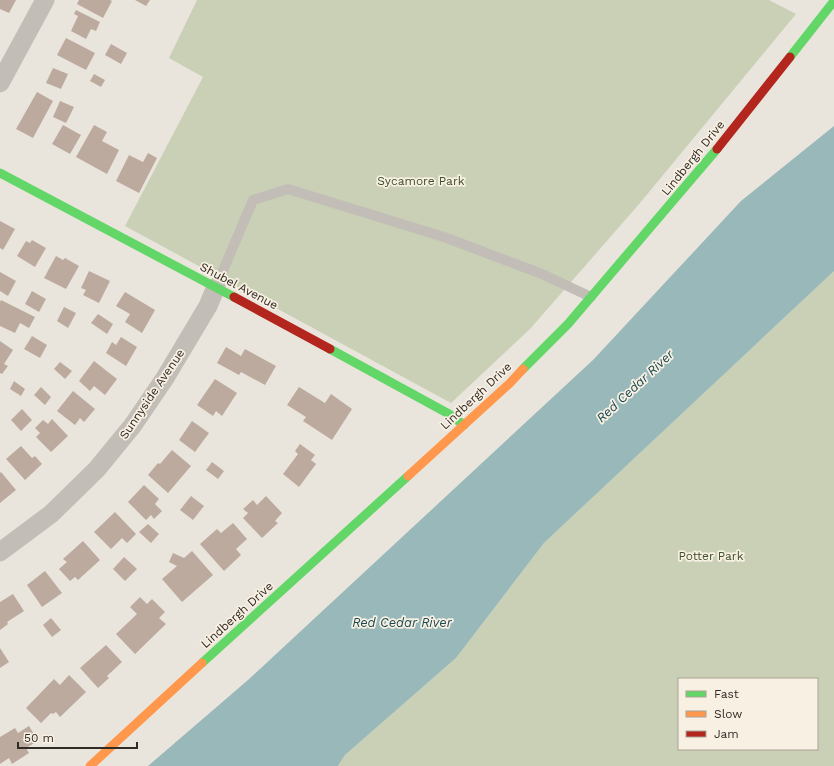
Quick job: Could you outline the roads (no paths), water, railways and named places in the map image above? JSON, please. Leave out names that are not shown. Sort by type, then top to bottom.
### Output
[{"type":"street","points":[[0,83],[45,0]]},
{"type":"street","name":"Lindbergh Drive","points":[[90,766],[464,425],[568,324],[706,163],[834,1]]},
{"type":"street","name":"Shubel Avenue","points":[[0,173],[216,287],[449,414],[464,425]]},
{"type":"street","name":"Sunnyside Avenue","points":[[0,552],[51,514],[97,469],[133,425],[165,378],[208,306],[216,287]]},
{"type":"lane","points":[[216,287],[253,200],[288,189],[444,237],[542,274],[591,297]]},
{"type":"water","name":"Red Cedar River","points":[[834,126],[834,271],[544,543],[456,658],[345,755],[338,766],[148,766],[248,680],[593,360],[741,201]]},
{"type":"park label","name":"Sycamore Park","points":[[421,181]]},
{"type":"park label","name":"Potter Park","points":[[711,556]]}]
